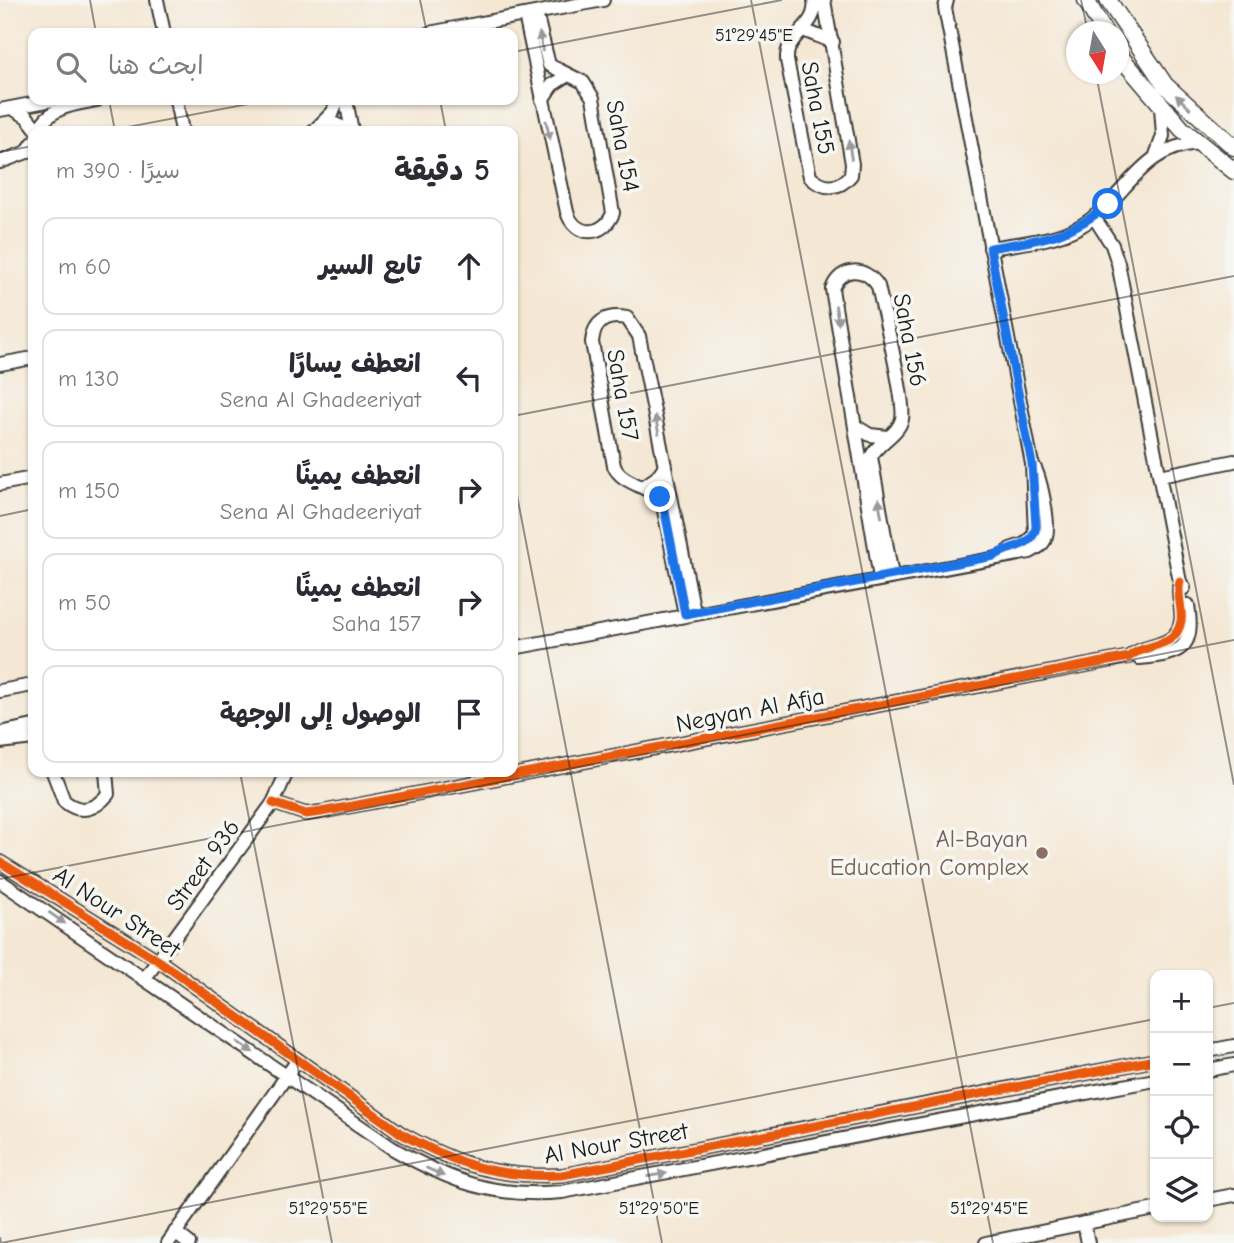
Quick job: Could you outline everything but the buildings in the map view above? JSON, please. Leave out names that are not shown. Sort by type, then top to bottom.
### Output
[{"type":"street","points":[[157,0],[162,28]]},
{"type":"street","points":[[456,28],[603,0]]},
{"type":"street","name":"Saha 155","points":[[814,0],[813,20],[791,41],[787,60],[810,177],[826,187],[845,183],[851,175],[852,164],[824,0]]},
{"type":"street","points":[[1086,0],[1098,21]]},
{"type":"street","points":[[1108,0],[1165,85],[1234,147]]},
{"type":"street","points":[[518,647],[994,556],[1025,544],[1035,534],[1032,464],[944,3]]},
{"type":"street","name":"Saha 154","points":[[531,14],[546,60],[552,68],[583,82],[593,98],[613,201],[613,213],[604,228],[581,232],[569,219],[542,100],[531,14]]},
{"type":"street","points":[[803,30],[833,42]]},
{"type":"street","points":[[1129,68],[1161,107],[1234,171]]},
{"type":"street","points":[[542,100],[552,85],[568,75]]},
{"type":"street","points":[[6,109],[28,105]]},
{"type":"street","points":[[40,126],[57,109],[75,105]]},
{"type":"street","points":[[177,105],[181,126]]},
{"type":"street","points":[[319,126],[334,105]]},
{"type":"street","points":[[347,105],[351,126]]},
{"type":"street","points":[[1156,155],[1163,136],[1161,107]]},
{"type":"street","points":[[6,109],[27,117],[34,126]]},
{"type":"street","points":[[326,120],[340,126]]},
{"type":"street","points":[[990,248],[1059,235],[1094,217],[1156,155],[1174,146],[1199,143]]},
{"type":"street","points":[[0,162],[28,150]]},
{"type":"street","name":"Negyan Al Afja","points":[[518,774],[1129,657],[1161,645],[1177,633],[1181,618],[1180,582],[1118,263],[1112,245],[1094,217]]},
{"type":"street","name":"Saha 156","points":[[860,271],[872,276],[878,286],[902,406],[900,423],[871,457],[886,577],[855,426],[832,289],[836,280],[846,272],[860,271]]},
{"type":"street","name":"Saha 157","points":[[606,318],[627,318],[639,336],[690,613],[660,497],[620,475],[614,466],[592,342],[593,331],[606,318]]},
{"type":"street","points":[[0,364],[28,359]]},
{"type":"street","points":[[855,426],[870,435],[888,437]]},
{"type":"street","points":[[1160,475],[1234,461]]},
{"type":"street","points":[[643,487],[656,478],[665,466]]},
{"type":"street","points":[[0,484],[28,479]]},
{"type":"street","points":[[0,691],[28,686]]},
{"type":"street","points":[[0,733],[28,727]]},
{"type":"street","points":[[0,742],[28,739]]},
{"type":"street","points":[[55,777],[64,801],[83,810],[94,808],[108,794],[106,777]]},
{"type":"street","points":[[61,777],[61,789]]},
{"type":"street","name":"Street 936","points":[[145,978],[273,803],[285,777]]},
{"type":"street","name":"Negyan Al Afja","points":[[273,803],[306,814],[503,777]]},
{"type":"street","name":"Al Nour Street","points":[[0,862],[159,961],[402,1133],[439,1155],[467,1167],[525,1177],[575,1173],[1150,1061]]},
{"type":"street","name":"Al Nour Street","points":[[0,881],[421,1165],[463,1184],[493,1192],[530,1195],[562,1192],[1150,1081]]},
{"type":"street","points":[[1213,1050],[1234,1046]]},
{"type":"street","points":[[189,1243],[171,1238],[298,1060]]},
{"type":"street","points":[[1213,1069],[1234,1065]]},
{"type":"street","points":[[878,1113],[882,1132]]},
{"type":"street","points":[[1213,1199],[1234,1195]]},
{"type":"street","points":[[986,1243],[1150,1210]]},
{"type":"street","points":[[1084,1223],[1088,1243]]},
{"type":"cycle path","points":[[518,774],[1129,657],[1167,641],[1178,630],[1181,621],[1180,582]]},
{"type":"cycle path","points":[[273,803],[306,814],[503,777]]},
{"type":"cycle path","points":[[0,862],[159,961],[402,1134],[441,1154],[498,1172],[562,1175],[1150,1061]]},
{"type":"place","name":"Al-Bayan Education Complex","points":[[1042,853]]},
{"type":"route","points":[[660,497],[685,614],[994,556],[1025,544],[1035,534],[1036,527],[1031,483],[1032,464],[990,248],[1059,235],[1077,228],[1108,204]]}]
